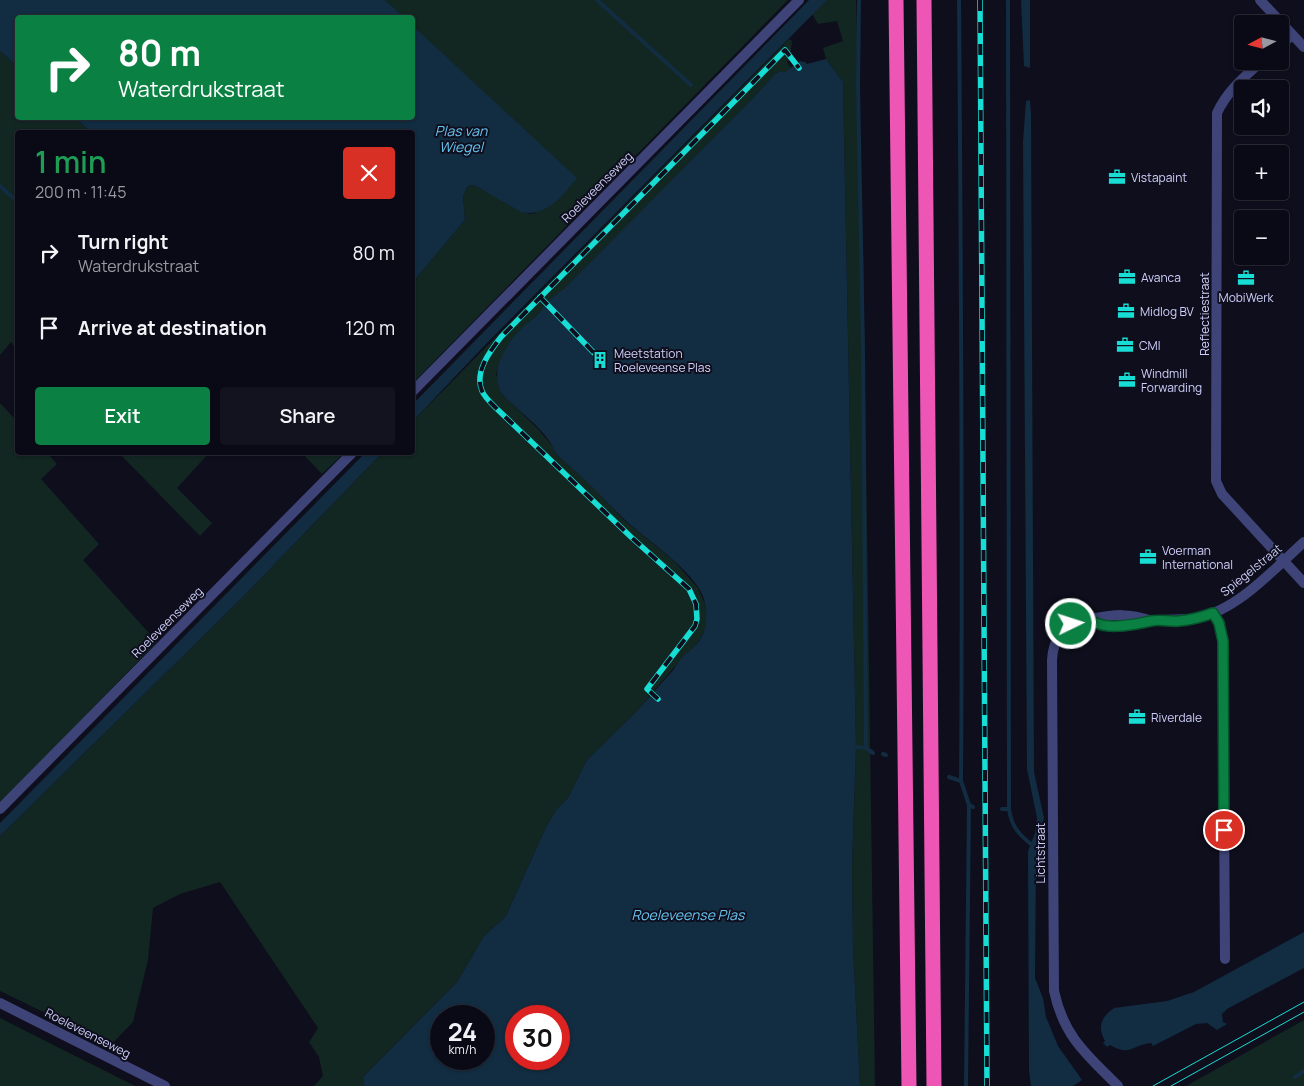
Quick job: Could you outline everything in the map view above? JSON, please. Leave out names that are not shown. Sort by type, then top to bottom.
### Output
[{"type":"highway","points":[[896,0],[909,1086]]},
{"type":"highway","points":[[924,0],[934,1086]]},
{"type":"street","name":"Roeleveenseweg","points":[[415,389],[799,0]]},
{"type":"street","points":[[1260,0],[1304,48]]},
{"type":"street","points":[[1289,38],[1292,35]]},
{"type":"street","name":"Reflectiestraat","points":[[1252,70],[1232,88],[1222,101],[1217,113],[1216,480],[1222,494],[1304,583]]},
{"type":"street","name":"Roeleveenseweg","points":[[0,809],[350,455]]},
{"type":"street","name":"Spiegelstraat","points":[[1088,620],[1107,626],[1135,626],[1153,621],[1178,621],[1198,618],[1213,613],[1240,598],[1304,542]]},
{"type":"street","points":[[1213,613],[1219,623],[1223,641],[1225,959]]},
{"type":"street","name":"Lichtstraat","points":[[1088,620],[1071,624],[1060,633],[1053,649],[1054,991],[1059,1011],[1069,1031],[1090,1058],[1118,1086]]},
{"type":"street","name":"Roeleveenseweg","points":[[0,1003],[165,1086]]},
{"type":"green space","points":[[385,0],[788,0],[415,381],[415,280],[465,220],[463,196],[468,186],[474,185],[529,214],[536,213],[415,29],[415,15],[402,15]]},
{"type":"green space","points":[[827,0],[856,0],[863,244],[875,1086],[860,1086],[853,948],[852,867],[856,747],[843,82],[826,59],[823,48],[843,41],[837,21],[818,24],[812,14]]},
{"type":"green space","points":[[789,39],[792,41],[790,59],[787,62],[791,68],[785,72],[775,74],[564,290],[546,303],[543,309],[509,345],[496,374],[503,395],[539,430],[554,448],[556,454],[586,480],[624,520],[674,561],[698,588],[705,604],[707,615],[705,629],[701,638],[690,653],[683,657],[635,713],[587,760],[568,798],[556,810],[546,827],[506,916],[484,936],[457,982],[434,1005],[430,1005],[430,1009],[363,1077],[364,1086],[314,1086],[323,1076],[319,1057],[309,1042],[318,1028],[220,882],[180,894],[153,908],[148,960],[133,1022],[111,1045],[0,991],[0,836],[242,598],[380,455],[415,455],[415,419]]},
{"type":"green space","points":[[0,51],[15,64],[15,120],[77,120],[89,130],[15,130],[15,347],[11,342],[0,355]]},
{"type":"green space","points":[[0,403],[15,419],[15,455],[49,455],[57,464],[41,479],[99,544],[83,560],[157,642],[0,803]]},
{"type":"green space","points":[[121,455],[207,455],[177,488],[212,523],[200,536]]},
{"type":"green space","points":[[304,455],[342,455],[322,474]]},
{"type":"green space","points":[[0,1018],[135,1086],[0,1086]]},
{"type":"green space","points":[[1304,1020],[1304,1086],[1186,1086]]},
{"type":"water","points":[[0,0],[385,0],[402,15],[15,15],[15,64],[0,51]]},
{"type":"water","points":[[809,0],[827,0],[486,344],[415,419],[415,402]]},
{"type":"water","points":[[1021,0],[1030,0],[1030,68],[1024,66]]},
{"type":"water","name":"Plas van Wiegel","points":[[415,28],[577,178],[553,204],[538,212],[530,213],[521,212],[474,185],[468,186],[463,196],[465,220],[415,280],[415,130],[89,130],[77,120],[415,120]]},
{"type":"water","name":"Roeleveense Plas","points":[[826,59],[843,82],[856,747],[852,866],[853,948],[860,1086],[364,1086],[363,1077],[430,1009],[430,1070],[495,1070],[495,1005],[434,1005],[457,982],[484,936],[506,916],[546,827],[556,810],[568,798],[587,760],[635,713],[674,669],[677,663],[695,646],[703,635],[705,628],[706,607],[698,587],[682,568],[625,520],[556,454],[541,430],[505,397],[497,380],[497,370],[500,361],[509,343],[521,329],[564,289],[775,74],[785,72],[800,61],[807,64]]},
{"type":"water","points":[[1030,100],[1034,772],[1044,818],[1036,856],[1035,978],[1043,998],[1046,1017],[1058,1046],[1082,1080],[1073,1086],[1031,1086],[1029,1071],[1028,851],[1035,833],[1037,818],[1027,769],[1023,142],[1026,101]]},
{"type":"water","points":[[363,455],[380,455],[242,598],[0,836],[0,823]]},
{"type":"water","points":[[1304,932],[1304,968],[1227,1009],[1222,1014],[1223,1022],[1227,1024],[1217,1030],[1207,1023],[1196,1024],[1153,1046],[1151,1043],[1144,1044],[1127,1050],[1110,1045],[1107,1047],[1103,1043],[1105,1041],[1101,1027],[1103,1019],[1114,1008],[1167,1001],[1194,992]]},
{"type":"waterway","points":[[597,0],[691,85]]},
{"type":"waterway","points":[[859,0],[858,86],[863,351],[866,748]]},
{"type":"waterway","points":[[959,0],[962,488],[961,781]]},
{"type":"waterway","points":[[1008,0],[1009,809],[1011,820],[1016,829],[1031,844]]},
{"type":"waterway","points":[[0,186],[15,199]]},
{"type":"waterway","points":[[856,747],[866,748],[873,753]]},
{"type":"waterway","points":[[949,777],[961,781],[969,805],[973,807]]},
{"type":"waterway","points":[[966,1086],[969,805]]},
{"type":"waterway","points":[[1002,809],[1009,809]]},
{"type":"waterway","points":[[1295,1077],[1304,1071]]},
{"type":"tram line","points":[[1153,1086],[1304,1002]]},
{"type":"tram line","points":[[1171,1086],[1304,1012]]},
{"type":"railway","points":[[980,0],[987,1086]]},
{"type":"railway","points":[[658,699],[647,689],[695,626],[697,619],[696,604],[689,589],[631,537],[489,401],[483,394],[480,377],[484,362],[501,337],[785,50],[799,68]]},
{"type":"railway","points":[[540,297],[594,353]]},
{"type":"place","name":"Vistapaint","points":[[1117,177]]},
{"type":"place","name":"Avanca","points":[[1127,277]]},
{"type":"place","name":"MobiWerk","points":[[1246,278]]},
{"type":"place","name":"Midlog BV","points":[[1126,311]]},
{"type":"place","name":"CMI","points":[[1125,345]]},
{"type":"place","name":"Meetstation Roeleveense Plas","points":[[600,360]]},
{"type":"place","name":"Windmill Forwarding","points":[[1127,380]]},
{"type":"place","name":"Voerman International","points":[[1148,557]]},
{"type":"place","name":"Riverdale","points":[[1137,717]]},
{"type":"route","points":[[1071,624],[1088,620],[1107,626],[1135,626],[1153,621],[1178,621],[1198,618],[1213,613],[1219,623],[1223,641],[1224,830]]}]
